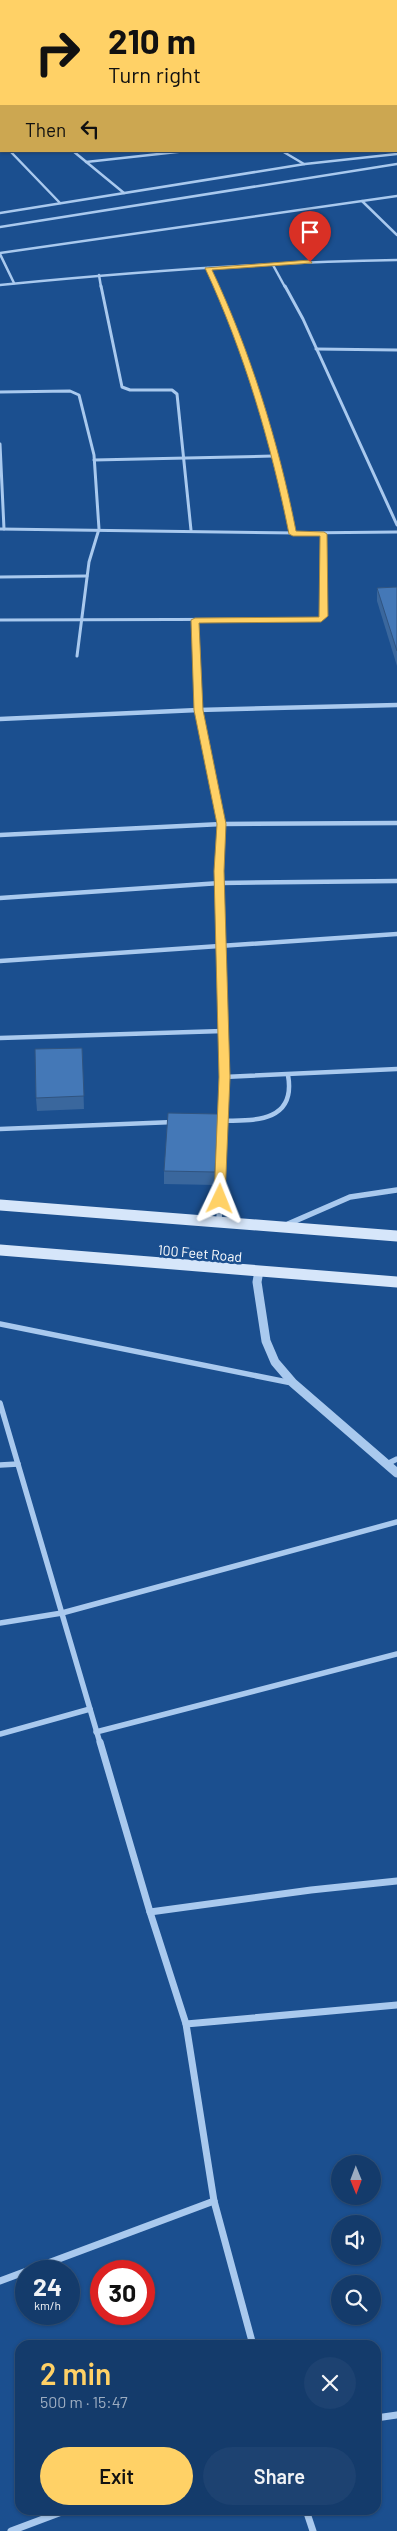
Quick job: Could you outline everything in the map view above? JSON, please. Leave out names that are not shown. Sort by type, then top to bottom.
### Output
[{"type":"main road","points":[[0,1205],[397,1236]]},
{"type":"main road","name":"100 Feet Road","points":[[0,1251],[397,1282]]},
{"type":"street","points":[[11,152],[60,203]]},
{"type":"street","points":[[74,152],[124,193]]},
{"type":"street","points":[[86,162],[177,152]]},
{"type":"street","points":[[284,152],[305,164]]},
{"type":"street","points":[[0,213],[305,164],[397,154]]},
{"type":"street","points":[[0,227],[397,164]]},
{"type":"street","points":[[14,283],[0,254],[397,196]]},
{"type":"street","points":[[362,201],[397,235]]},
{"type":"street","points":[[0,285],[99,275],[208,268],[328,261],[397,260]]},
{"type":"street","points":[[273,265],[303,319],[397,525]]},
{"type":"street","points":[[208,268],[238,336],[273,456],[293,534]]},
{"type":"street","points":[[99,275],[120,384],[130,390],[168,390],[177,394],[191,530]]},
{"type":"street","points":[[316,349],[397,350]]},
{"type":"street","points":[[0,392],[78,393],[94,460],[98,488],[99,529],[92,547],[77,656]]},
{"type":"street","points":[[0,444],[2,530],[191,530],[293,534],[397,532]]},
{"type":"street","points":[[94,460],[273,456]]},
{"type":"street","points":[[0,620],[81,618],[195,620],[321,619],[324,616],[324,534]]},
{"type":"street","points":[[0,577],[88,576]]},
{"type":"street","points":[[195,620],[198,710],[222,824],[220,883],[224,1077],[219,1222]]},
{"type":"street","points":[[0,719],[198,710],[397,705]]},
{"type":"street","points":[[0,835],[222,824],[397,823]]},
{"type":"street","points":[[0,898],[220,883],[397,881]]},
{"type":"street","points":[[0,961],[397,934]]},
{"type":"street","points":[[0,1038],[224,1031]]},
{"type":"street","points":[[224,1077],[397,1069]]},
{"type":"street","points":[[203,1121],[266,1117],[280,1110],[289,1100],[288,1075]]},
{"type":"street","points":[[0,1129],[184,1122]]},
{"type":"street","points":[[283,1226],[350,1197],[397,1190]]},
{"type":"street","points":[[259,1271],[257,1282],[266,1341],[275,1362],[293,1383],[397,1473]]},
{"type":"street","points":[[0,1324],[160,1358],[293,1383]]},
{"type":"street","points":[[0,1403],[96,1732],[186,2024],[214,2201],[252,2340]]},
{"type":"street","points":[[387,1464],[397,1459]]},
{"type":"street","points":[[0,1465],[18,1464]]},
{"type":"street","points":[[0,1623],[62,1613],[397,1522]]},
{"type":"street","points":[[96,1732],[397,1654]]},
{"type":"street","points":[[0,1734],[90,1709]]},
{"type":"street","points":[[150,1912],[311,1890],[397,1882]]},
{"type":"street","points":[[186,2024],[397,2005]]},
{"type":"street","points":[[0,2281],[214,2201]]},
{"type":"street","points":[[381,2417],[397,2415]]},
{"type":"street","points":[[12,2531],[54,2515]]},
{"type":"street","points":[[308,2515],[313,2531]]},
{"type":"building","points":[[397,587],[397,651],[377,588]]},
{"type":"building","points":[[82,1048],[84,1096],[36,1098],[35,1049]]},
{"type":"building","points":[[168,1113],[218,1114],[215,1172],[164,1171]]},
{"type":"route","points":[[220,1199],[224,1077],[219,871],[222,824],[198,710],[195,620],[316,620],[323,618],[324,534],[293,534],[287,502],[247,363],[230,315],[208,268],[310,262]]}]
